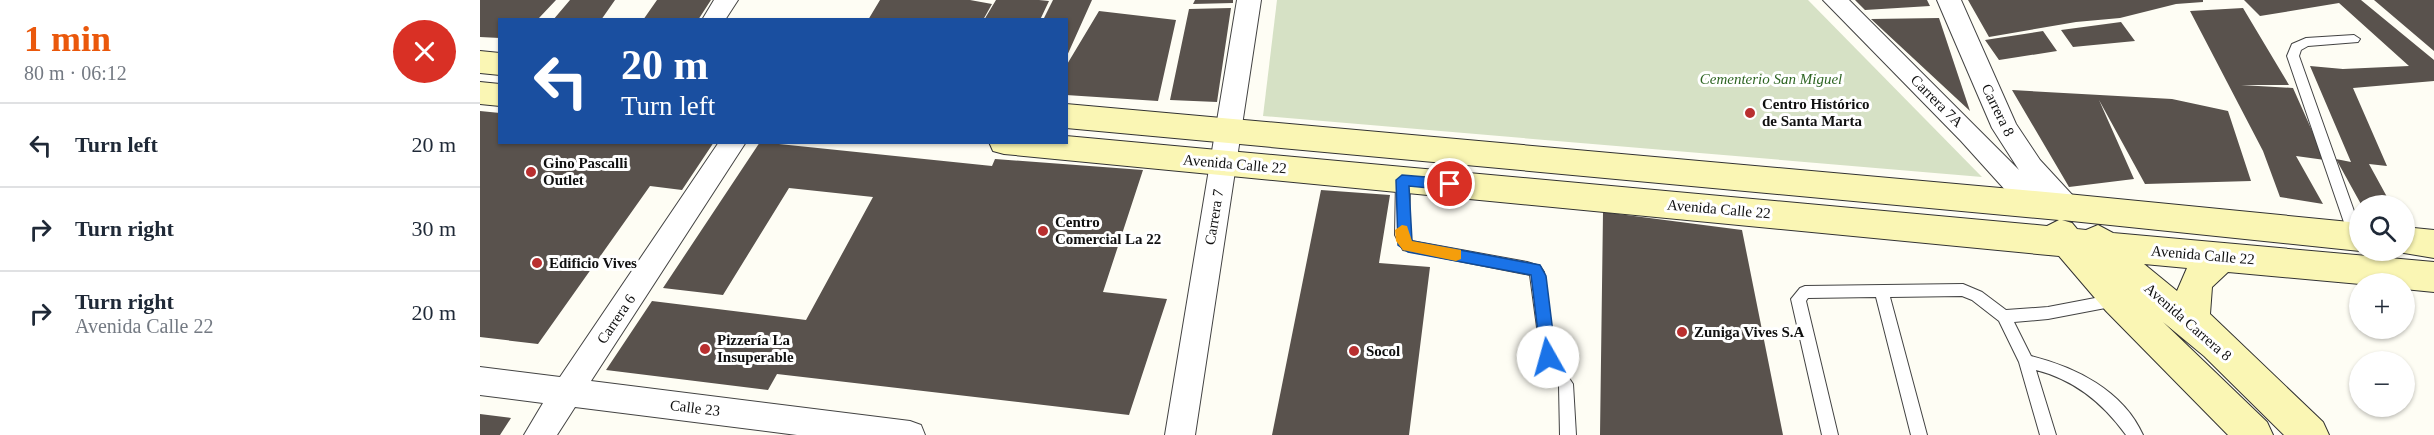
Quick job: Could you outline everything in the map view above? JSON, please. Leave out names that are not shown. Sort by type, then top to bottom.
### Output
[{"type":"main road","points":[[480,62],[498,64]]},
{"type":"main road","points":[[480,93],[498,95]]},
{"type":"main road","points":[[1068,116],[2051,206],[2349,236]]},
{"type":"main road","name":"Avenida Calle 22","points":[[1025,144],[2434,277]]},
{"type":"main road","name":"Avenida Carrera 8","points":[[2051,206],[2067,242],[2118,300],[2254,435]]},
{"type":"main road","name":"Avenida Carrera 8","points":[[2051,206],[2105,246],[2128,271],[2217,345],[2310,435]]},
{"type":"main road","points":[[2415,242],[2434,244]]},
{"type":"main road","points":[[2217,345],[2193,320],[2191,293],[2202,271],[2223,257]]},
{"type":"street","points":[[713,18],[726,0]]},
{"type":"street","name":"Carrera 7","points":[[1180,435],[1249,0]]},
{"type":"street","name":"Carrera 7A","points":[[1835,0],[1970,134],[2051,206]]},
{"type":"street","name":"Carrera 8","points":[[1949,0],[2005,128],[2031,167],[2051,206]]},
{"type":"street","name":"Carrera 6","points":[[539,435],[732,144]]},
{"type":"street","name":"Calle 23","points":[[480,381],[910,435]]},
{"type":"lane","points":[[2349,212],[2293,56],[2296,47],[2306,42],[2354,39]]},
{"type":"lane","points":[[1402,180],[1402,235],[1403,241],[1408,246],[1527,268],[1535,270],[1539,276],[1548,357],[1554,370],[1566,384],[1568,435]]},
{"type":"lane","points":[[1830,435],[1798,299],[1805,292],[1963,290],[1977,296],[2004,317],[2026,361],[2048,435]]},
{"type":"lane","points":[[1881,291],[1918,435]]},
{"type":"lane","points":[[2004,317],[2048,313],[2118,300]]},
{"type":"lane","points":[[2026,361],[2061,368],[2091,386],[2125,419],[2135,435]]},
{"type":"green space","name":"Cementerio San Miguel","points":[[1277,0],[1808,0],[1982,177],[1263,116]]},
{"type":"building","points":[[480,0],[556,0],[539,18],[498,18],[498,38],[480,37]]},
{"type":"building","points":[[570,0],[615,0],[602,18],[555,18]]},
{"type":"building","points":[[657,0],[711,0],[699,18],[644,18]]},
{"type":"building","points":[[880,0],[970,0],[992,4],[984,18],[869,18]]},
{"type":"building","points":[[996,0],[1049,1],[1041,18],[985,18]]},
{"type":"building","points":[[1053,0],[1092,0],[1068,54],[1068,18],[1044,18]]},
{"type":"building","points":[[1195,0],[1233,0],[1233,3],[1193,4]]},
{"type":"building","points":[[1855,0],[1927,0],[1930,6],[1865,10]]},
{"type":"building","points":[[1968,0],[2203,0],[2203,2],[2176,4],[2120,18],[2076,22],[1989,37]]},
{"type":"building","points":[[2244,0],[2361,0],[2434,60],[2434,81],[2353,88],[2387,166],[2369,164],[2386,195],[2356,195],[2336,159],[2351,162],[2310,66],[2343,69],[2409,66],[2339,3],[2260,16]]},
{"type":"building","points":[[2374,0],[2434,0],[2434,51]]},
{"type":"building","points":[[1231,8],[1217,102],[1170,100],[1189,9]]},
{"type":"building","points":[[2243,8],[2289,85],[2241,85],[2293,88],[2325,160],[2296,156],[2323,204],[2280,197],[2263,151],[2190,11]]},
{"type":"building","points":[[1099,11],[1176,20],[1158,101],[1068,95],[1068,63]]},
{"type":"building","points":[[1939,18],[1970,111],[1871,19]]},
{"type":"building","points":[[2121,22],[2135,41],[2073,47],[2061,30]]},
{"type":"building","points":[[2043,31],[2057,51],[1999,60],[1985,40]]},
{"type":"building","points":[[2012,90],[2172,99],[2228,111],[2251,181],[2145,184],[2099,100],[2134,179],[2069,187]]},
{"type":"building","name":"Edificio Vives","points":[[480,111],[498,113],[498,144],[713,144],[682,190],[650,186],[538,344],[480,337]]},
{"type":"building","points":[[759,144],[779,144],[992,166],[995,159],[1143,170],[1103,292],[1167,299],[1129,415],[777,374],[768,390],[606,370],[652,301],[806,320],[873,197],[789,188],[723,295],[663,288]]},
{"type":"building","name":"Socol","points":[[1321,190],[1390,195],[1379,263],[1430,267],[1409,435],[1272,435]]},
{"type":"building","name":"Zuniga Vives S.A","points":[[1603,212],[1742,230],[1783,435],[1600,435]]},
{"type":"building","points":[[480,414],[511,418],[500,435],[480,435]]},
{"type":"slow traffic","points":[[1402,230],[1403,241],[1408,246],[1456,255]]},
{"type":"place","name":"Centro Histórico de Santa Marta","points":[[1750,113]]},
{"type":"place","name":"Gino Pascalli Outlet","points":[[531,172]]},
{"type":"place","name":"Centro Comercial La 22","points":[[1043,231]]},
{"type":"place","name":"Edificio Vives","points":[[537,263]]},
{"type":"place","name":"Zuniga Vives S.A","points":[[1682,332]]},
{"type":"place","name":"Pizzería La Insuperable","points":[[705,349]]},
{"type":"place","name":"Socol","points":[[1354,351]]},
{"type":"route","points":[[1450,184],[1402,180],[1403,241],[1408,246],[1535,270],[1539,276],[1548,357]]}]
